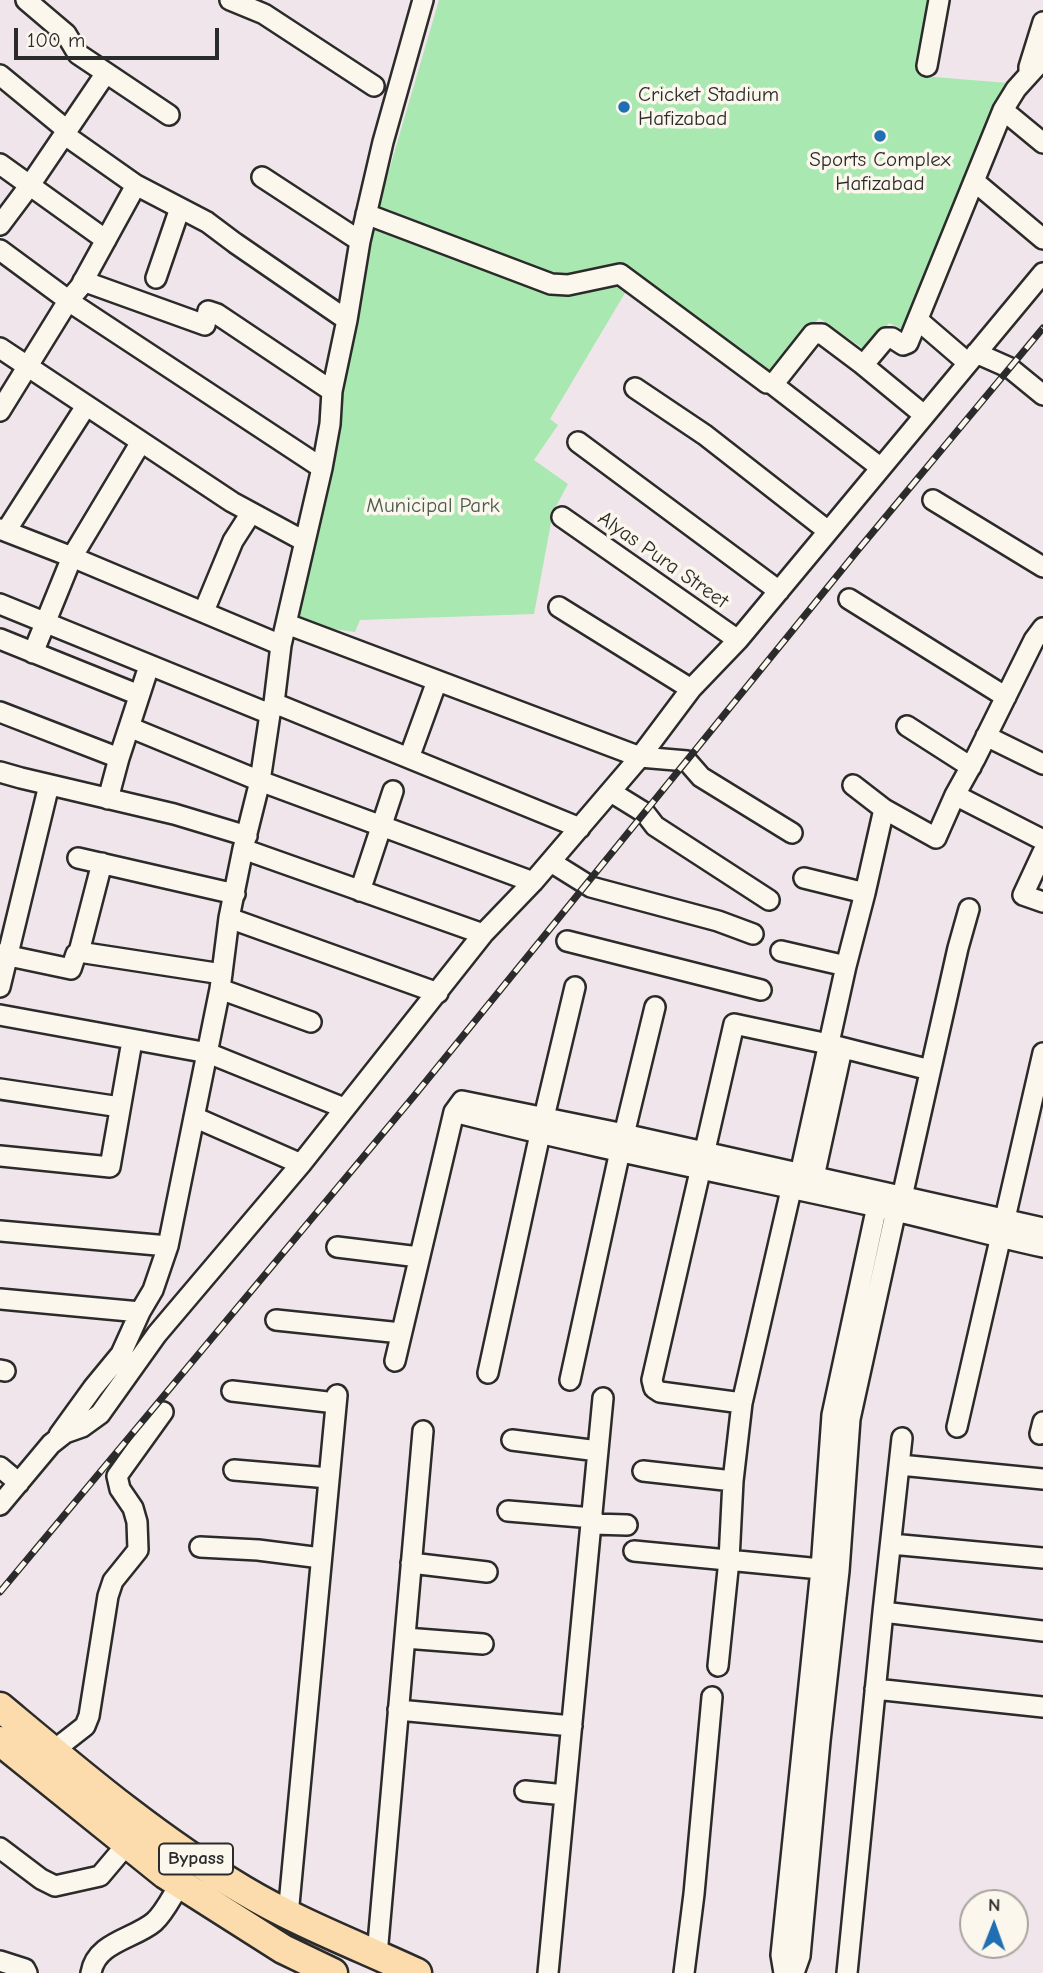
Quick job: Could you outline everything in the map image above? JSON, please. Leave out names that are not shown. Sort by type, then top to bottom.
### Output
[{"type":"highway","name":"Bypass","points":[[1,1711],[119,1806],[242,1889],[288,1915],[417,1973]]},
{"type":"highway","name":"Bypass","points":[[0,1741],[180,1884],[283,1949],[333,1973]]},
{"type":"street","points":[[26,0],[66,34],[78,54],[169,115]]},
{"type":"street","points":[[0,1505],[121,1354],[153,1290],[168,1246],[208,1053],[229,918],[260,781],[281,645],[322,468],[330,424],[332,391],[360,242],[383,142],[423,0]]},
{"type":"street","points":[[927,66],[939,0]]},
{"type":"street","points":[[234,1],[264,14],[374,86]]},
{"type":"street","points":[[1037,66],[1029,66],[1043,22]]},
{"type":"street","points":[[862,364],[886,338],[892,338],[903,345],[908,343],[1003,110],[1016,89],[1037,66]]},
{"type":"street","points":[[0,225],[106,73]]},
{"type":"street","points":[[0,75],[66,133],[136,185],[207,222],[347,320]]},
{"type":"street","points":[[1003,110],[1043,143]]},
{"type":"street","points":[[0,164],[106,240]]},
{"type":"street","points":[[262,177],[360,242]]},
{"type":"street","points":[[974,181],[1043,239]]},
{"type":"street","points":[[0,411],[83,281],[136,185]]},
{"type":"street","points":[[156,278],[180,208]]},
{"type":"street","points":[[366,214],[551,284],[568,285],[620,274],[767,383],[771,383],[881,468]]},
{"type":"street","points":[[0,250],[68,301],[322,468]]},
{"type":"street","points":[[51,1444],[100,1414],[157,1334],[301,1164],[483,934],[533,882],[611,792],[691,689],[738,639],[1043,273]]},
{"type":"street","points":[[83,281],[205,325],[208,311],[217,314],[332,391]]},
{"type":"street","points":[[918,320],[972,358],[1010,368],[1043,394]]},
{"type":"street","points":[[771,383],[775,382],[813,334],[822,334],[924,415]]},
{"type":"street","points":[[0,348],[232,502],[304,541]]},
{"type":"street","points":[[635,388],[705,435],[828,531]]},
{"type":"street","points":[[86,406],[3,530],[281,645]]},
{"type":"street","points":[[33,653],[72,557],[141,442]]},
{"type":"street","points":[[578,442],[779,590]]},
{"type":"street","points":[[933,500],[1043,567]]},
{"type":"street","points":[[204,611],[233,541],[251,513]]},
{"type":"street","name":"Alyas Pura Street","points":[[562,517],[738,639]]},
{"type":"street","points":[[849,599],[1006,697]]},
{"type":"street","points":[[0,604],[149,666],[409,758],[580,828]]},
{"type":"street","points":[[559,607],[691,689]]},
{"type":"street","points":[[287,624],[640,757],[687,761],[701,777],[792,833]]},
{"type":"street","points":[[853,785],[884,809],[936,838],[955,795],[1034,640],[1043,628]]},
{"type":"street","points":[[0,639],[139,695]]},
{"type":"street","points":[[108,799],[118,758],[149,666]]},
{"type":"street","points":[[409,758],[437,681]]},
{"type":"street","points":[[0,712],[118,758]]},
{"type":"street","points":[[907,726],[971,767]]},
{"type":"street","points":[[129,727],[260,781],[533,882]]},
{"type":"street","points":[[986,736],[1043,764]]},
{"type":"street","points":[[0,772],[174,814],[360,891],[483,934]]},
{"type":"street","points":[[0,987],[3,955],[48,785]]},
{"type":"street","points":[[360,891],[393,791]]},
{"type":"street","points":[[611,792],[645,813],[655,826],[769,900]]},
{"type":"street","points":[[955,795],[1043,840]]},
{"type":"street","points":[[718,1666],[742,1403],[835,1046],[846,966],[884,809]]},
{"type":"street","points":[[1043,852],[1024,895],[1043,902]]},
{"type":"street","points":[[78,858],[235,894]]},
{"type":"street","points":[[551,862],[591,887],[718,921],[753,934]]},
{"type":"street","points":[[3,955],[71,969],[79,952],[102,863]]},
{"type":"street","points":[[804,878],[865,892]]},
{"type":"street","points":[[784,1973],[782,1955],[812,1741],[830,1570],[841,1417],[891,1200],[930,1070],[969,909]]},
{"type":"street","points":[[229,918],[438,993]]},
{"type":"street","points":[[567,941],[761,990]]},
{"type":"street","points":[[781,951],[846,966]]},
{"type":"street","points":[[79,952],[221,981],[311,1022]]},
{"type":"street","points":[[488,1373],[575,987]]},
{"type":"street","points":[[570,1380],[622,1142],[655,1007]]},
{"type":"street","points":[[0,1015],[208,1053],[344,1108]]},
{"type":"street","points":[[742,1403],[660,1392],[654,1388],[652,1380],[734,1024],[930,1070]]},
{"type":"street","points":[[0,1156],[110,1167],[132,1041]]},
{"type":"street","points":[[957,1427],[1043,1053]]},
{"type":"street","points":[[0,1089],[120,1107]]},
{"type":"street","points":[[395,1361],[458,1107],[704,1161],[800,1178],[1003,1229],[1043,1247]]},
{"type":"street","points":[[194,1117],[301,1164]]},
{"type":"street","points":[[1003,1229],[1043,1228]]},
{"type":"street","points":[[0,1231],[168,1246]]},
{"type":"street","points":[[337,1247],[419,1257]]},
{"type":"street","points":[[0,1299],[140,1312]]},
{"type":"street","points":[[276,1320],[401,1332]]},
{"type":"street","points":[[232,1391],[337,1399],[288,1915]]},
{"type":"street","points":[[548,1973],[603,1398]]},
{"type":"street","points":[[53,1751],[85,1726],[89,1716],[108,1596],[113,1581],[138,1550],[137,1522],[133,1507],[120,1489],[117,1476],[163,1412]]},
{"type":"street","points":[[377,1955],[423,1431]]},
{"type":"street","points":[[847,1973],[902,1438]]},
{"type":"street","points":[[512,1440],[598,1451]]},
{"type":"street","points":[[900,1465],[1043,1479]]},
{"type":"street","points":[[0,1467],[19,1483]]},
{"type":"street","points":[[234,1471],[329,1478]]},
{"type":"street","points":[[643,1471],[733,1481]]},
{"type":"street","points":[[508,1511],[627,1525]]},
{"type":"street","points":[[891,1544],[1043,1558]]},
{"type":"street","points":[[200,1546],[321,1558]]},
{"type":"street","points":[[634,1551],[830,1570]]},
{"type":"street","points":[[411,1563],[487,1572]]},
{"type":"street","points":[[883,1612],[1043,1631]]},
{"type":"street","points":[[405,1638],[483,1644]]},
{"type":"street","points":[[875,1689],[1043,1707]]},
{"type":"street","points":[[684,1973],[712,1697]]},
{"type":"street","points":[[398,1710],[572,1726]]},
{"type":"street","points":[[794,1973],[800,1956],[812,1741]]},
{"type":"street","points":[[525,1791],[565,1795]]},
{"type":"street","points":[[0,1848],[41,1879],[55,1886],[100,1876],[127,1844]]},
{"type":"street","points":[[91,1973],[95,1959],[104,1951],[155,1922],[180,1884]]},
{"type":"street","points":[[0,1961],[25,1969],[27,1973]]},
{"type":"green space","points":[[439,0],[935,0],[922,76],[1008,83],[906,331],[889,323],[868,352],[819,318],[772,375],[624,266],[581,277],[537,274],[378,208]]},
{"type":"green space","name":"Municipal Park","points":[[371,222],[565,293],[608,281],[628,288],[550,419],[558,425],[534,460],[568,484],[553,512],[534,614],[360,620],[355,632],[298,624]]},
{"type":"railway","points":[[0,1592],[414,1096],[858,550],[1043,328]]},
{"type":"place","name":"Cricket Stadium Hafizabad","points":[[624,107]]},
{"type":"place","name":"Sports Complex Hafizabad","points":[[880,136]]}]
